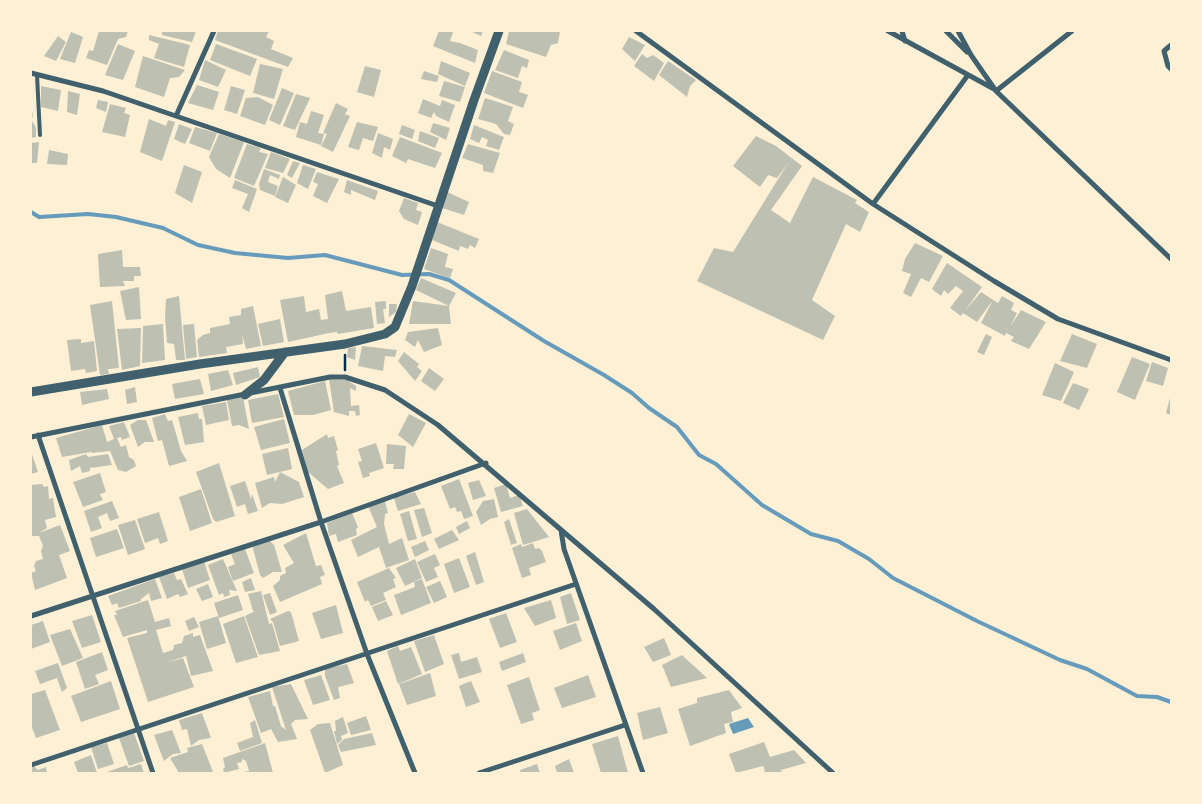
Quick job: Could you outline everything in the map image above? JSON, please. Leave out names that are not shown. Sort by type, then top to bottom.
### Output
[{"type":"street","points":[[176,116],[214,31]]},
{"type":"street","points":[[31,392],[344,344],[385,334],[395,326],[412,286],[499,31]]},
{"type":"street","points":[[636,31],[873,204],[1058,319],[1171,360]]},
{"type":"street","points":[[888,31],[996,91]]},
{"type":"street","points":[[902,31],[905,41]]},
{"type":"street","points":[[946,31],[971,55]]},
{"type":"street","points":[[958,31],[971,55],[996,91],[1171,259]]},
{"type":"street","points":[[996,91],[1072,31]]},
{"type":"street","points":[[1171,45],[1164,51],[1168,66],[1171,69]]},
{"type":"street","points":[[34,74],[103,91],[438,206]]},
{"type":"street","points":[[873,204],[968,75]]},
{"type":"street","points":[[245,395],[264,380],[285,352]]},
{"type":"street","points":[[31,437],[330,377],[345,377],[385,390],[438,425],[486,464],[654,609],[827,771],[833,773]]},
{"type":"street","points":[[280,388],[320,522],[414,773]]},
{"type":"street","points":[[38,436],[153,773]]},
{"type":"street","points":[[31,616],[320,522],[486,464]]},
{"type":"street","points":[[561,529],[564,549],[643,773]]},
{"type":"street","points":[[31,765],[576,584]]},
{"type":"street","points":[[479,773],[626,725]]},
{"type":"lane","points":[[34,74],[40,135]]},
{"type":"path","points":[[344,344],[345,377]]},
{"type":"water","points":[[748,718],[754,727],[733,734],[729,724]]},
{"type":"building","points":[[99,31],[128,31],[126,37],[118,39],[107,65],[86,58],[89,50],[93,51]]},
{"type":"building","points":[[162,31],[196,31],[192,42],[162,35]]},
{"type":"building","points":[[218,31],[269,31],[266,37],[274,41],[271,49],[293,58],[288,67],[215,40]]},
{"type":"building","points":[[439,31],[453,32],[450,41],[478,50],[475,63],[433,46]]},
{"type":"building","points":[[470,31],[483,31],[481,36]]},
{"type":"building","points":[[509,31],[560,31],[558,43],[551,45],[546,57],[506,44]]},
{"type":"building","points":[[71,32],[83,37],[75,63],[60,59]]},
{"type":"building","points":[[149,35],[190,45],[184,67],[154,58],[159,44],[149,40]]},
{"type":"building","points":[[58,36],[66,42],[56,61],[44,56]]},
{"type":"building","points":[[629,37],[645,45],[635,61],[622,49]]},
{"type":"building","points":[[118,44],[135,51],[123,80],[105,75]]},
{"type":"building","points":[[216,44],[257,59],[250,76],[210,60]]},
{"type":"building","points":[[504,50],[529,60],[527,68],[522,66],[518,78],[495,70]]},
{"type":"building","points":[[642,54],[647,58],[653,55],[664,63],[654,81],[634,66]]},
{"type":"building","points":[[143,56],[185,70],[179,77],[170,78],[164,97],[135,87]]},
{"type":"building","points":[[205,60],[226,70],[218,87],[199,80]]},
{"type":"building","points":[[441,61],[470,73],[465,86],[438,74]]},
{"type":"building","points":[[668,61],[696,80],[690,86],[687,97],[659,75]]},
{"type":"building","points":[[260,64],[283,69],[274,99],[253,93]]},
{"type":"building","points":[[365,66],[381,70],[374,97],[357,92]]},
{"type":"building","points":[[424,71],[439,76],[437,82],[421,79]]},
{"type":"building","points":[[492,71],[522,82],[519,92],[528,95],[523,108],[484,93]]},
{"type":"building","points":[[444,81],[465,87],[460,102],[439,96]]},
{"type":"building","points":[[197,85],[219,92],[213,110],[188,103]]},
{"type":"building","points":[[41,86],[61,90],[58,111],[41,107]]},
{"type":"building","points":[[231,86],[245,90],[237,114],[224,110]]},
{"type":"building","points":[[282,88],[294,93],[280,125],[269,120]]},
{"type":"building","points":[[68,91],[80,94],[77,115],[67,112]]},
{"type":"building","points":[[296,94],[310,98],[295,130],[283,126]]},
{"type":"building","points":[[258,97],[273,105],[265,125],[240,116],[246,98]]},
{"type":"building","points":[[485,98],[513,107],[508,121],[514,124],[510,135],[504,134],[496,124],[478,119]]},
{"type":"building","points":[[423,99],[440,106],[442,100],[455,105],[449,122],[436,116],[434,112],[431,118],[418,113]]},
{"type":"building","points":[[98,100],[108,102],[106,112],[96,108]]},
{"type":"building","points":[[336,103],[348,109],[345,114],[350,116],[333,152],[321,146],[327,134],[323,133]]},
{"type":"building","points":[[110,104],[126,108],[124,113],[130,115],[125,137],[102,132]]},
{"type":"building","points":[[311,111],[324,115],[318,133],[324,134],[321,145],[296,137],[300,122],[307,124]]},
{"type":"building","points":[[31,119],[36,128],[36,137],[31,138]]},
{"type":"building","points":[[149,119],[166,126],[168,120],[175,122],[162,161],[140,152]]},
{"type":"building","points":[[357,122],[378,127],[373,141],[363,138],[359,150],[348,147]]},
{"type":"building","points":[[433,123],[450,128],[446,140],[430,132]]},
{"type":"building","points":[[179,124],[192,129],[185,144],[174,139]]},
{"type":"building","points":[[402,125],[415,130],[412,139],[399,134]]},
{"type":"building","points":[[474,125],[504,137],[499,150],[486,146],[488,140],[482,137],[479,143],[470,139]]},
{"type":"building","points":[[195,127],[217,133],[210,151],[189,143]]},
{"type":"building","points":[[420,131],[439,138],[435,148],[418,141]]},
{"type":"building","points":[[378,133],[393,139],[390,150],[384,147],[382,158],[372,153]]},
{"type":"building","points":[[219,134],[244,142],[230,178],[216,169],[209,157]]},
{"type":"building","points":[[756,136],[776,146],[802,166],[771,210],[790,223],[813,177],[857,200],[855,203],[869,212],[860,232],[846,224],[812,300],[835,316],[823,340],[697,281],[714,248],[733,252],[788,163],[777,178],[768,175],[760,187],[733,166]]},
{"type":"building","points":[[400,137],[442,153],[435,168],[408,159],[406,163],[392,156]]},
{"type":"building","points":[[39,142],[37,163],[31,163],[31,143]]},
{"type":"building","points":[[247,144],[261,148],[259,152],[268,154],[254,186],[234,178]]},
{"type":"building","points":[[468,144],[500,153],[493,173],[483,171],[483,165],[462,158]]},
{"type":"building","points":[[49,150],[68,154],[67,165],[47,164]]},
{"type":"building","points":[[271,152],[290,159],[283,173],[265,168]]},
{"type":"building","points":[[293,161],[300,163],[292,178],[287,175]]},
{"type":"building","points":[[184,165],[202,172],[192,203],[175,193]]},
{"type":"building","points":[[303,165],[316,169],[308,189],[297,183]]},
{"type":"building","points":[[264,169],[280,175],[279,179],[270,175],[268,182],[278,186],[275,196],[260,190],[259,184]]},
{"type":"building","points":[[317,172],[339,179],[327,203],[313,196],[318,184],[313,182]]},
{"type":"building","points":[[283,177],[296,185],[288,203],[275,197]]},
{"type":"building","points":[[235,180],[257,189],[249,212],[242,208],[248,194],[232,188]]},
{"type":"building","points":[[347,180],[378,191],[375,200],[351,190],[351,195],[344,192]]},
{"type":"building","points":[[447,192],[469,202],[464,215],[442,208]]},
{"type":"building","points":[[404,198],[418,203],[416,210],[422,212],[418,225],[404,219],[399,211]]},
{"type":"building","points":[[437,222],[479,239],[475,248],[470,245],[468,249],[460,246],[459,251],[432,240]]},
{"type":"building","points":[[915,243],[943,256],[929,282],[921,278],[911,297],[903,293],[911,274],[902,271],[905,259]]},
{"type":"building","points":[[431,248],[448,254],[445,267],[453,269],[450,278],[424,269]]},
{"type":"building","points":[[122,250],[123,267],[140,267],[141,276],[134,276],[134,281],[123,281],[125,286],[100,287],[98,254]]},
{"type":"building","points":[[947,263],[982,287],[965,311],[981,292],[998,303],[1002,296],[1014,303],[1011,310],[1017,313],[1010,327],[1021,310],[1046,322],[1029,349],[1011,341],[1014,337],[1006,333],[1005,336],[981,323],[993,300],[977,322],[963,313],[961,316],[950,308],[963,291],[956,286],[948,294],[944,290],[941,296],[932,289]]},
{"type":"building","points":[[421,278],[456,293],[449,306],[416,290]]},
{"type":"building","points":[[139,287],[141,319],[126,320],[120,291]]},
{"type":"building","points":[[342,291],[346,311],[371,307],[374,328],[338,334],[337,332],[329,333],[288,342],[280,300],[304,296],[306,312],[319,309],[321,320],[328,319],[325,295]]},
{"type":"building","points":[[179,296],[185,360],[176,360],[174,344],[167,343],[166,299]]},
{"type":"building","points":[[112,301],[119,368],[108,369],[109,374],[100,375],[90,305]]},
{"type":"building","points":[[386,301],[386,309],[383,309],[385,323],[377,324],[375,302]]},
{"type":"building","points":[[413,301],[449,306],[451,324],[409,324]]},
{"type":"building","points":[[389,304],[397,304],[396,312],[389,317]]},
{"type":"building","points":[[253,306],[261,346],[246,349],[242,335],[243,344],[226,347],[227,353],[199,357],[197,340],[203,335],[210,333],[210,328],[230,324],[229,317],[241,315],[241,309]]},
{"type":"building","points":[[280,319],[284,342],[263,346],[258,324]]},
{"type":"building","points":[[163,324],[165,360],[142,363],[143,326]]},
{"type":"building","points":[[194,324],[197,357],[186,359],[183,325]]},
{"type":"building","points":[[141,328],[140,366],[122,370],[117,329]]},
{"type":"building","points":[[438,328],[442,345],[424,352],[418,340],[415,347],[405,340],[408,332]]},
{"type":"building","points":[[986,334],[992,337],[984,355],[977,352]]},
{"type":"building","points":[[1072,334],[1097,344],[1087,368],[1060,361]]},
{"type":"building","points":[[81,339],[81,343],[94,341],[97,371],[86,373],[85,369],[71,371],[67,340]]},
{"type":"building","points":[[362,346],[397,350],[395,357],[385,356],[383,371],[358,366]]},
{"type":"building","points":[[356,347],[355,360],[347,357],[348,348]]},
{"type":"building","points":[[404,352],[419,364],[417,367],[422,371],[415,381],[398,361]]},
{"type":"building","points":[[1132,357],[1150,364],[1135,400],[1117,392]]},
{"type":"building","points":[[1152,362],[1168,368],[1163,386],[1146,381]]},
{"type":"building","points":[[1055,363],[1074,372],[1061,401],[1042,395]]},
{"type":"building","points":[[258,367],[260,377],[236,385],[233,373]]},
{"type":"building","points":[[429,368],[444,379],[435,391],[421,381]]},
{"type":"building","points":[[228,370],[233,385],[211,391],[208,374]]},
{"type":"building","points":[[200,379],[204,394],[175,399],[172,384]]},
{"type":"building","points":[[329,379],[347,380],[356,386],[356,391],[350,388],[351,406],[359,405],[360,415],[356,416],[355,411],[349,411],[349,416],[334,412]]},
{"type":"building","points":[[325,381],[331,410],[313,415],[294,415],[288,391]]},
{"type":"building","points":[[1073,383],[1089,389],[1079,410],[1063,403]]},
{"type":"building","points":[[135,387],[137,402],[127,404],[125,390]]},
{"type":"building","points":[[107,389],[109,399],[82,405],[80,392]]},
{"type":"building","points":[[278,394],[284,417],[252,423],[248,400]]},
{"type":"building","points":[[243,397],[249,429],[239,425],[232,426],[227,400]]},
{"type":"building","points":[[1171,399],[1171,415],[1166,413]]},
{"type":"building","points":[[226,402],[229,420],[206,425],[202,406]]},
{"type":"building","points":[[198,413],[199,419],[202,419],[204,442],[185,445],[178,417]]},
{"type":"building","points":[[165,414],[168,421],[172,420],[181,451],[187,461],[169,466],[162,440],[158,441],[152,418]]},
{"type":"building","points":[[409,414],[426,423],[413,447],[398,435]]},
{"type":"building","points":[[284,419],[290,443],[261,450],[254,427]]},
{"type":"building","points":[[138,420],[146,420],[154,442],[145,442],[138,447],[130,425]]},
{"type":"building","points":[[124,422],[130,437],[122,440],[121,437],[117,438],[121,447],[126,445],[129,457],[134,460],[136,466],[126,472],[118,470],[110,451],[62,457],[56,438],[102,425],[107,442],[114,439],[109,426]]},
{"type":"building","points":[[327,434],[328,438],[334,436],[338,450],[336,451],[339,465],[337,466],[344,483],[328,489],[308,472],[302,450]]},
{"type":"building","points":[[376,443],[384,468],[369,473],[370,476],[363,478],[358,462],[362,461],[358,449]]},
{"type":"building","points":[[387,444],[406,446],[404,469],[393,469],[394,464],[386,464]]},
{"type":"building","points":[[288,448],[292,469],[267,475],[262,454]]},
{"type":"building","points":[[31,451],[38,472],[31,474]]},
{"type":"building","points":[[86,454],[88,457],[108,454],[112,465],[90,468],[90,471],[82,473],[80,466],[71,471],[69,460]]},
{"type":"building","points":[[219,463],[235,516],[216,522],[213,519],[196,472]]},
{"type":"building","points":[[280,472],[299,482],[304,497],[282,504],[270,503],[262,508],[255,483],[274,477],[275,482]]},
{"type":"building","points":[[100,473],[106,492],[100,494],[103,500],[83,507],[73,482]]},
{"type":"building","points":[[459,479],[473,516],[464,519],[461,511],[457,512],[455,507],[450,509],[441,486]]},
{"type":"building","points":[[479,480],[486,496],[473,500],[468,483]]},
{"type":"building","points":[[245,481],[251,499],[252,494],[258,511],[248,514],[245,504],[237,507],[230,486]]},
{"type":"building","points":[[42,484],[44,487],[48,486],[49,499],[53,498],[56,517],[45,520],[47,528],[39,533],[60,525],[70,551],[59,555],[67,578],[35,590],[31,573],[36,571],[34,566],[36,561],[43,559],[41,551],[43,546],[39,536],[31,536],[31,485]]},
{"type":"building","points":[[506,484],[510,498],[519,495],[523,506],[501,512],[494,488]]},
{"type":"building","points":[[201,489],[212,523],[190,531],[179,497]]},
{"type":"building","points":[[415,492],[421,504],[398,511],[394,498]]},
{"type":"building","points":[[494,499],[498,517],[490,519],[481,525],[476,512],[483,501]]},
{"type":"building","points":[[112,501],[119,518],[110,521],[107,513],[98,517],[102,528],[91,532],[84,511]]},
{"type":"building","points":[[385,501],[388,513],[385,514],[384,524],[389,544],[402,538],[409,560],[386,568],[379,547],[358,557],[351,540],[377,527],[368,506]]},
{"type":"building","points":[[424,508],[432,533],[422,537],[414,510]]},
{"type":"building","points":[[527,509],[549,537],[523,545],[514,513]]},
{"type":"building","points":[[409,511],[417,539],[408,541],[400,514]]},
{"type":"building","points":[[159,512],[168,541],[160,544],[158,538],[145,543],[137,519]]},
{"type":"building","points":[[352,513],[358,527],[356,529],[357,535],[338,542],[336,534],[329,536],[327,523]]},
{"type":"building","points":[[509,519],[517,543],[511,545],[504,522]]},
{"type":"building","points":[[135,520],[145,549],[128,555],[118,525]]},
{"type":"building","points":[[467,521],[470,528],[459,534],[456,527]]},
{"type":"building","points":[[117,529],[124,548],[96,557],[90,538]]},
{"type":"building","points":[[452,530],[459,540],[439,549],[434,539]]},
{"type":"building","points":[[306,533],[316,566],[321,565],[325,575],[320,577],[322,584],[280,602],[273,586],[280,580],[280,576],[286,573],[285,568],[294,563],[283,545]]},
{"type":"building","points":[[269,540],[274,545],[282,572],[273,572],[263,578],[260,575],[252,545]]},
{"type":"building","points":[[425,541],[429,550],[415,557],[411,547]]},
{"type":"building","points":[[533,543],[535,549],[539,548],[542,551],[546,562],[529,568],[531,575],[522,578],[512,548],[521,544],[522,547]]},
{"type":"building","points":[[245,549],[254,573],[233,581],[228,567],[235,564],[231,554]]},
{"type":"building","points":[[475,552],[484,582],[476,585],[466,556]]},
{"type":"building","points":[[435,554],[440,565],[434,568],[438,577],[426,582],[417,562]]},
{"type":"building","points":[[459,558],[470,587],[454,593],[444,564]]},
{"type":"building","points":[[223,559],[237,591],[229,590],[230,595],[224,597],[223,593],[219,595],[208,565]]},
{"type":"building","points":[[415,559],[422,578],[405,586],[396,568]]},
{"type":"building","points":[[204,561],[210,580],[188,588],[182,569]]},
{"type":"building","points":[[389,568],[396,578],[393,579],[396,587],[383,593],[386,600],[371,606],[368,600],[365,602],[357,582]]},
{"type":"building","points":[[174,573],[177,580],[181,579],[188,594],[180,597],[178,594],[167,599],[159,577]]},
{"type":"building","points":[[251,578],[255,590],[245,592],[242,582]]},
{"type":"building","points":[[155,579],[162,598],[151,601],[149,593],[141,601],[119,608],[117,603],[112,605],[108,596]]},
{"type":"building","points":[[422,579],[431,603],[401,615],[394,595],[415,587],[414,582]]},
{"type":"building","points":[[440,581],[447,597],[434,603],[426,587]]},
{"type":"building","points":[[208,584],[213,597],[202,601],[196,589]]},
{"type":"building","points":[[261,591],[269,624],[272,623],[280,651],[259,655],[245,616],[255,611],[253,611],[248,594]]},
{"type":"building","points":[[270,593],[277,612],[270,615],[263,595]]},
{"type":"building","points":[[571,593],[580,620],[567,624],[560,597]]},
{"type":"building","points":[[238,595],[243,610],[219,618],[214,603]]},
{"type":"building","points":[[148,600],[155,622],[169,618],[171,626],[156,630],[163,653],[173,650],[174,645],[182,643],[184,636],[193,633],[193,637],[200,635],[213,671],[191,676],[186,656],[165,663],[183,658],[194,687],[148,702],[127,638],[147,633],[147,630],[123,637],[114,615],[117,615],[115,611]]},
{"type":"building","points":[[551,600],[556,618],[535,626],[524,608]]},
{"type":"building","points":[[386,601],[393,615],[378,621],[372,607]]},
{"type":"building","points":[[336,605],[343,633],[321,639],[312,613]]},
{"type":"building","points":[[288,611],[291,612],[299,641],[280,646],[273,622],[270,619]]},
{"type":"building","points":[[506,613],[517,642],[500,648],[489,619]]},
{"type":"building","points":[[92,615],[101,642],[82,648],[72,621]]},
{"type":"building","points":[[218,616],[226,643],[207,649],[199,622]]},
{"type":"building","points":[[244,616],[258,657],[236,663],[223,624]]},
{"type":"building","points":[[194,617],[199,627],[189,631],[185,621]]},
{"type":"building","points":[[43,621],[50,642],[31,649],[31,625]]},
{"type":"building","points":[[576,623],[582,641],[560,650],[553,631]]},
{"type":"building","points":[[70,629],[83,658],[62,666],[50,635]]},
{"type":"building","points":[[434,635],[444,664],[425,672],[414,641]]},
{"type":"building","points":[[664,638],[671,655],[653,662],[644,647]]},
{"type":"building","points":[[398,646],[400,651],[411,647],[422,674],[398,684],[387,651]]},
{"type":"building","points":[[102,652],[108,670],[95,675],[99,684],[85,689],[76,662]]},
{"type":"building","points":[[459,653],[461,662],[477,657],[482,672],[459,679],[451,655]]},
{"type":"building","points":[[523,653],[526,662],[502,671],[499,662]]},
{"type":"building","points":[[682,655],[707,678],[671,687],[662,665]]},
{"type":"building","points":[[58,663],[67,688],[62,692],[57,678],[40,684],[35,671]]},
{"type":"building","points":[[347,664],[354,683],[338,687],[340,698],[334,700],[325,676],[325,669]]},
{"type":"building","points":[[430,673],[436,696],[407,705],[399,684]]},
{"type":"building","points":[[321,675],[330,700],[313,705],[304,680]]},
{"type":"building","points":[[588,675],[596,697],[562,708],[554,688]]},
{"type":"building","points":[[529,677],[540,710],[532,713],[534,720],[521,724],[507,685]]},
{"type":"building","points":[[111,681],[120,709],[81,722],[71,696]]},
{"type":"building","points":[[471,681],[480,702],[466,707],[459,686]]},
{"type":"building","points":[[291,684],[308,719],[295,720],[291,724],[297,739],[278,742],[271,729],[261,733],[248,697],[270,691],[273,706],[275,706],[281,726],[286,730],[272,687]]},
{"type":"building","points":[[45,690],[60,730],[36,738],[31,725],[31,694]]},
{"type":"building","points":[[729,690],[742,708],[731,712],[733,722],[724,724],[726,733],[690,746],[678,709],[697,703],[697,698]]},
{"type":"building","points":[[660,707],[668,733],[643,740],[637,713]]},
{"type":"building","points":[[202,713],[211,738],[199,740],[191,746],[187,729],[182,730],[179,720]]},
{"type":"building","points":[[366,716],[371,730],[351,735],[347,723]]},
{"type":"building","points":[[343,717],[348,733],[341,736],[342,740],[337,744],[334,731],[336,731],[335,721]]},
{"type":"building","points":[[255,720],[262,743],[240,751],[237,743],[253,737],[250,723]]},
{"type":"building","points":[[330,723],[343,765],[325,773],[310,730],[318,724]]},
{"type":"building","points":[[172,730],[181,753],[173,754],[164,761],[154,735]]},
{"type":"building","points":[[134,733],[144,761],[129,766],[119,738]]},
{"type":"building","points":[[372,733],[376,745],[341,752],[338,745],[344,739]]},
{"type":"building","points":[[618,736],[628,773],[601,773],[592,744]]},
{"type":"building","points":[[764,742],[770,757],[794,750],[806,763],[781,770],[782,773],[762,773],[765,771],[763,766],[736,773],[729,754]]},
{"type":"building","points":[[107,743],[114,764],[98,769],[91,747]]},
{"type":"building","points":[[265,743],[273,773],[238,773],[249,771],[246,761],[242,759],[242,762],[237,763],[239,769],[224,773],[223,758]]},
{"type":"building","points":[[202,744],[213,772],[179,773],[170,758],[188,752],[187,748]]},
{"type":"building","points":[[91,755],[97,773],[78,773],[74,762]]},
{"type":"building","points":[[569,759],[574,773],[557,773],[555,766]]},
{"type":"building","points":[[141,764],[144,773],[104,773],[127,765],[128,768]]},
{"type":"building","points":[[537,764],[540,773],[521,773],[520,770]]},
{"type":"building","points":[[33,765],[38,770],[46,767],[47,773],[31,773]]},
{"type":"waterway","points":[[31,212],[39,217],[88,214],[116,217],[163,228],[198,245],[235,253],[288,258],[325,255],[402,275],[429,274],[449,280],[544,341],[632,393],[649,408],[677,427],[699,455],[716,464],[762,505],[811,534],[838,541],[869,559],[893,578],[977,621],[1060,660],[1087,669],[1137,696],[1157,697],[1171,702]]}]
